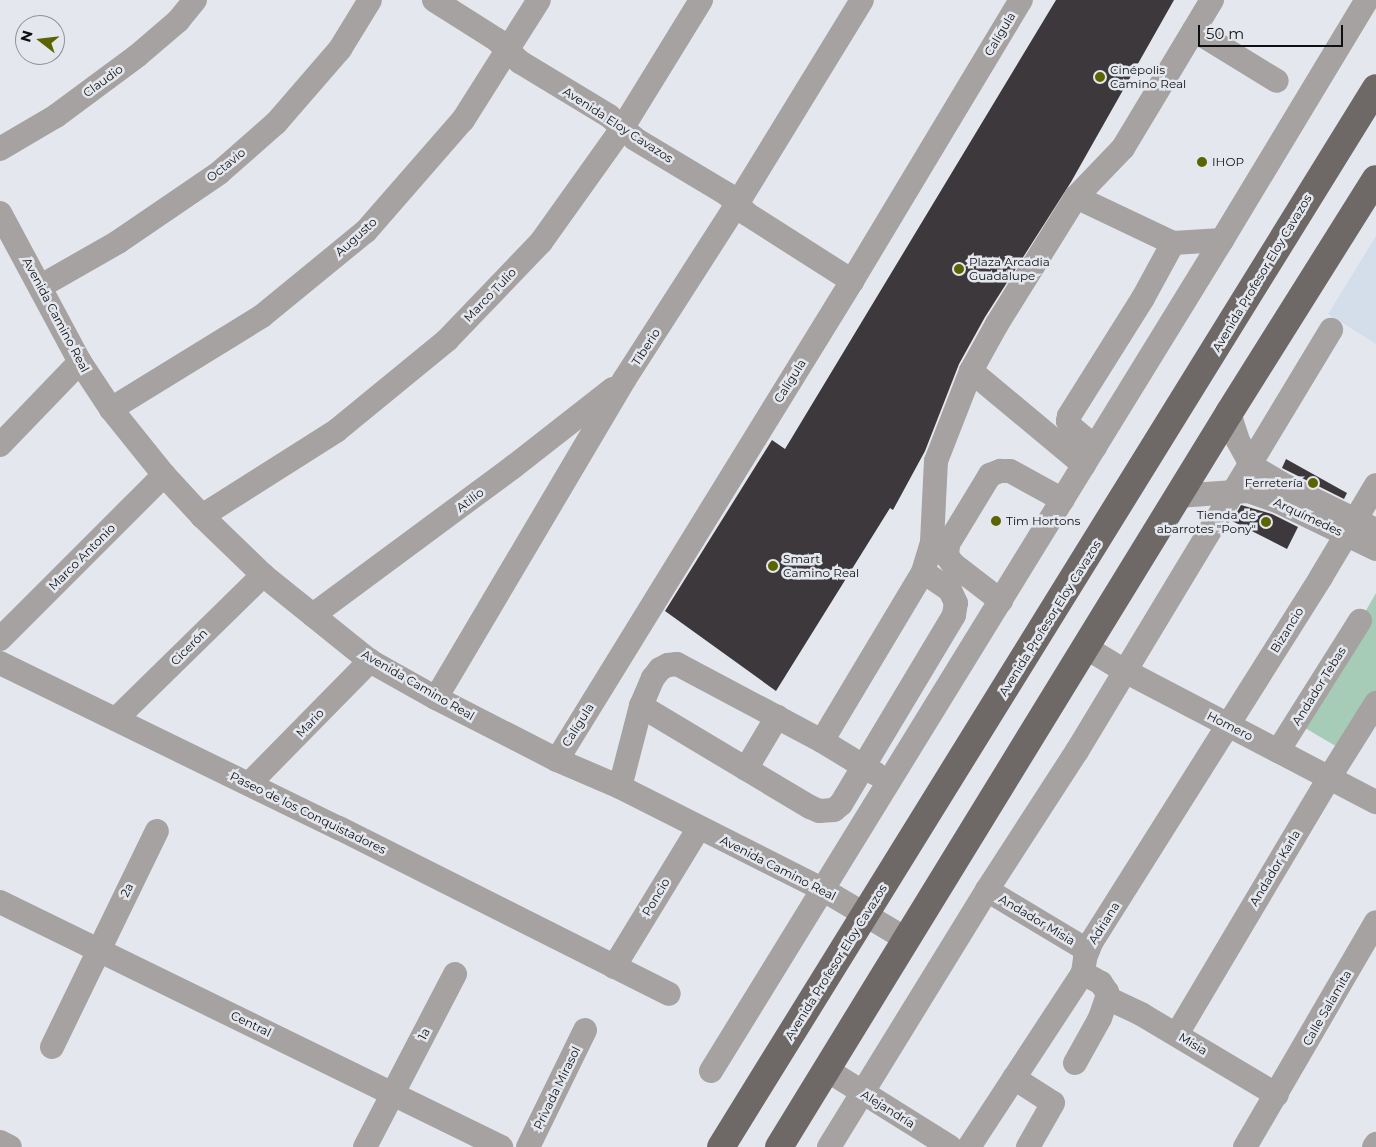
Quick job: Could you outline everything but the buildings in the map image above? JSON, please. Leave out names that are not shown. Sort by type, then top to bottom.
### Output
[{"type":"main road","name":"Avenida Profesor Eloy Cavazos","points":[[721,1147],[1376,88]]},
{"type":"main road","points":[[779,1147],[1178,496],[1376,179]]},
{"type":"street","name":"Claudio","points":[[0,149],[56,116],[137,56],[178,20],[195,0]]},
{"type":"street","name":"Octavio","points":[[41,286],[118,242],[219,172],[276,123],[340,49],[370,0]]},
{"type":"street","name":"Avenida Eloy Cavazos","points":[[434,0],[508,50],[520,62],[609,116],[635,139],[727,194],[747,214],[852,281]]},
{"type":"street","name":"Augusto","points":[[112,409],[262,316],[366,231],[463,120],[539,0]]},
{"type":"street","name":"Marco Tulio","points":[[202,516],[336,431],[447,340],[540,242],[623,127],[701,0]]},
{"type":"street","name":"Tiberio","points":[[436,698],[624,380],[738,204],[862,0]]},
{"type":"street","name":"Calígula","points":[[557,760],[852,281],[1021,0]]},
{"type":"street","points":[[822,741],[923,572],[932,542],[936,461],[971,371],[997,324],[1076,197],[1123,148],[1212,0]]},
{"type":"street","points":[[711,1071],[1090,456],[1362,6]]},
{"type":"street","points":[[1194,30],[1277,81]]},
{"type":"street","points":[[1076,197],[1173,243],[1222,240]]},
{"type":"street","name":"Avenida Camino Real","points":[[0,213],[8,243],[41,286],[80,362],[112,409],[164,475],[202,516],[263,575],[370,661],[436,698],[557,760],[620,787],[822,889],[906,939]]},
{"type":"street","points":[[1090,456],[1068,421],[1069,416],[1143,298],[1173,243]]},
{"type":"street","points":[[829,1147],[988,890],[1039,812],[1331,330]]},
{"type":"street","points":[[0,445],[80,362]]},
{"type":"street","points":[[971,371],[1090,456]]},
{"type":"street","name":"Atilio","points":[[313,615],[490,485],[624,380]]},
{"type":"street","name":"Arquímedes","points":[[1230,413],[1238,442],[1250,463],[1280,483],[1359,528],[1376,549]]},
{"type":"street","points":[[1001,601],[953,564],[947,556],[948,544],[990,475],[1010,470],[1063,500]]},
{"type":"street","name":"Marco Antonio","points":[[0,640],[164,475]]},
{"type":"street","name":"Bizancio","points":[[1227,725],[1359,528],[1376,485]]},
{"type":"street","name":"Arquímedes","points":[[1178,496],[1235,491],[1261,495],[1359,528]]},
{"type":"street","points":[[641,706],[810,807],[827,812],[834,810],[841,804],[954,615],[956,602],[950,590],[923,572]]},
{"type":"street","name":"Cicerón","points":[[116,719],[263,575]]},
{"type":"street","name":"Andador Tebas","points":[[1278,751],[1360,620]]},
{"type":"street","name":"Homero","points":[[1085,647],[1125,671],[1376,802]]},
{"type":"street","name":"Mario","points":[[249,784],[370,661]]},
{"type":"street","name":"Paseo de los Conquistadores","points":[[0,663],[249,784],[669,994]]},
{"type":"street","points":[[620,787],[641,706],[653,678],[660,669],[668,665],[677,664],[822,741],[888,782]]},
{"type":"street","name":"Andador Karla","points":[[1176,1034],[1329,778],[1376,704]]},
{"type":"street","points":[[746,769],[777,716]]},
{"type":"street","name":"Adriana","points":[[969,1147],[1083,974],[1087,950],[1227,725]]},
{"type":"street","name":"Poncio","points":[[614,967],[699,828]]},
{"type":"street","name":"2a","points":[[52,1047],[157,831]]},
{"type":"street","name":"Andador Misia","points":[[988,890],[1087,950]]},
{"type":"street","name":"Central","points":[[0,902],[501,1147]]},
{"type":"street","name":"Calle Salamita","points":[[1245,1147],[1376,922]]},
{"type":"street","name":"1a","points":[[365,1147],[455,974]]},
{"type":"street","points":[[1075,1063],[1100,1018],[1107,998],[1107,992],[1101,984],[1083,974]]},
{"type":"street","name":"Misia","points":[[1107,998],[1176,1034],[1277,1095]]},
{"type":"street","name":"Privada Mirasol","points":[[528,1147],[585,1030]]},
{"type":"street","name":"Alejandría","points":[[827,1070],[862,1094],[950,1147]]},
{"type":"street","points":[[1014,1078],[1053,1103],[1028,1147]]},
{"type":"street","points":[[0,1142],[10,1147]]},
{"type":"shaded area","points":[[1376,236],[1376,344],[1328,314]]},
{"type":"green space","points":[[1376,593],[1376,695],[1344,751],[1300,725]]},
{"type":"place","name":"Cinépolis Camino Real","points":[[1100,77]]},
{"type":"place","name":"IHOP","points":[[1202,162]]},
{"type":"place","name":"Plaza Arcadia Guadalupe","points":[[959,269]]},
{"type":"place","name":"Ferretería","points":[[1313,483]]},
{"type":"place","name":"Tim Hortons","points":[[996,521]]},
{"type":"place","name":"Tienda de abarrotes \"Pony\"","points":[[1266,522]]},
{"type":"place","name":"Smart Camino Real","points":[[773,566]]}]
